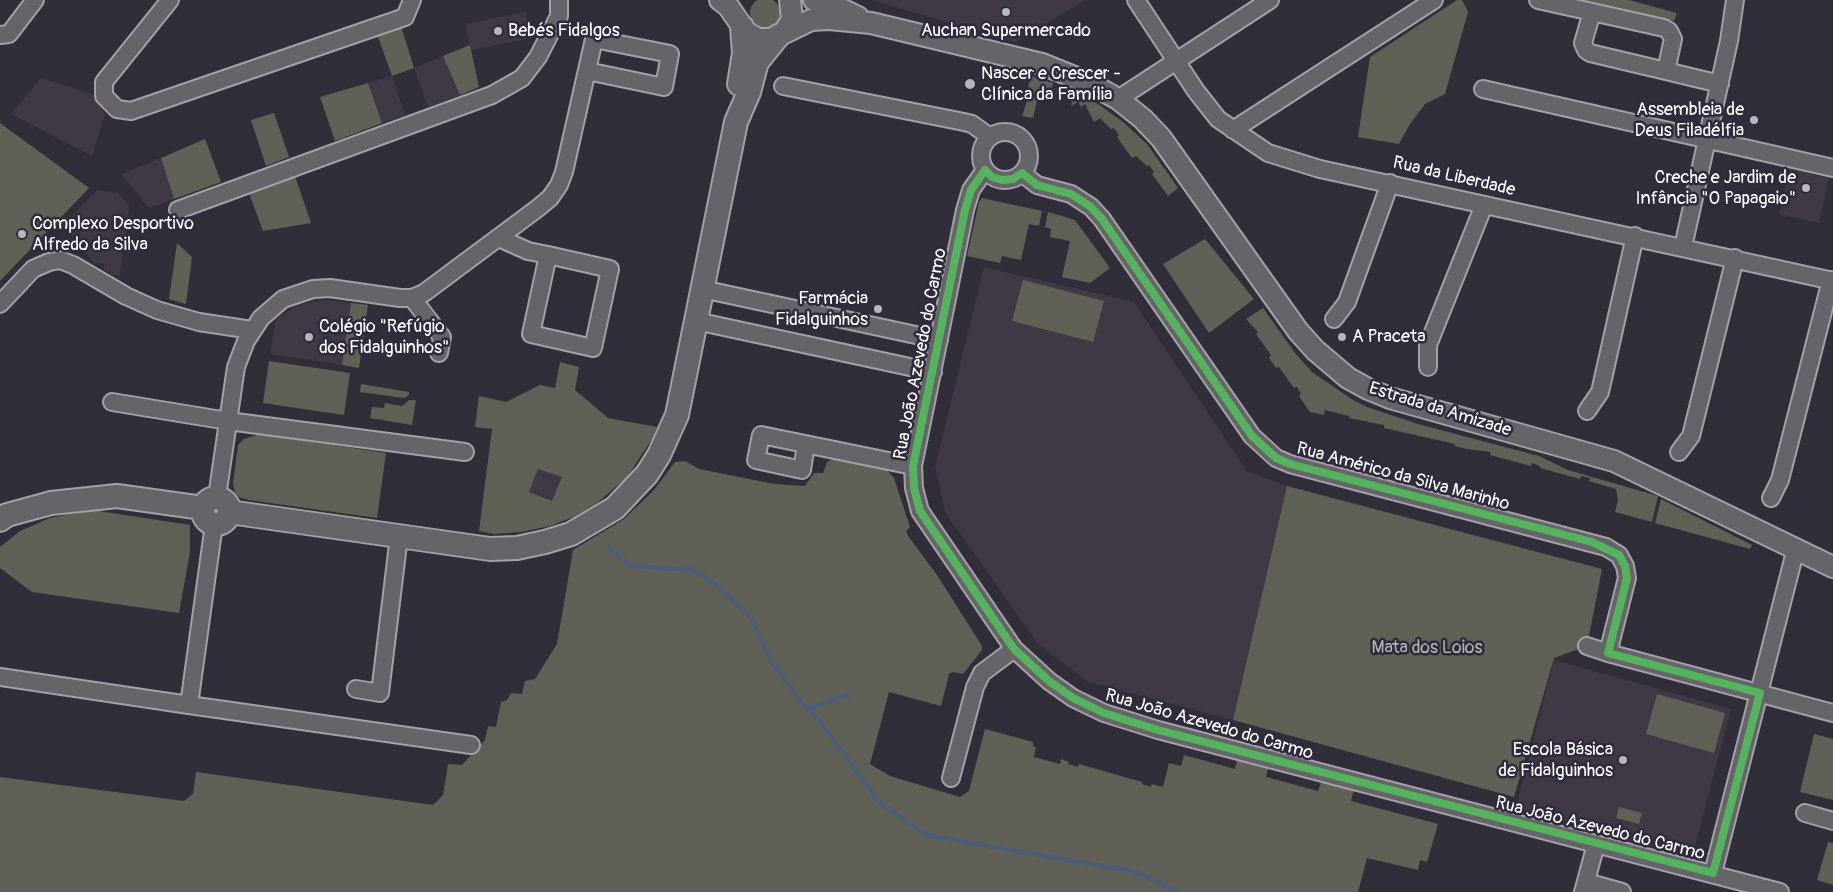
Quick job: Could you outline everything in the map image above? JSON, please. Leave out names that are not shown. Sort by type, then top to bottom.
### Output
[{"type":"main road","points":[[5,521],[51,503],[117,496],[490,549],[517,548],[571,534],[616,508],[648,474],[677,415],[736,122],[737,92],[744,52],[741,24]]},
{"type":"main road","points":[[736,122],[749,92],[757,62],[781,34]]},
{"type":"street","points":[[0,34],[10,34],[35,0]]},
{"type":"street","points":[[170,0],[104,82],[104,96],[117,109],[131,111],[405,17],[412,0]]},
{"type":"street","points":[[178,210],[492,95],[522,78],[538,57],[559,16],[559,0]]},
{"type":"street","points":[[720,0],[728,6],[741,24],[758,38],[765,40],[811,20],[829,19],[871,23]]},
{"type":"street","points":[[740,0],[738,8],[741,24]]},
{"type":"street","points":[[781,34],[792,20],[793,13],[790,0]]},
{"type":"street","points":[[814,0],[831,4],[871,23]]},
{"type":"street","name":"Rua da Liberdade","points":[[1136,0],[1175,60],[1218,118],[1256,146],[1283,158],[1484,205],[1635,236],[1832,281]]},
{"type":"street","points":[[1118,99],[1175,60],[1270,0]]},
{"type":"street","points":[[1233,130],[1434,0]]},
{"type":"street","points":[[1538,0],[1669,31],[1673,39],[1666,72]]},
{"type":"street","points":[[1683,247],[1720,84],[1735,0]]},
{"type":"street","points":[[1592,12],[1583,43],[1586,50],[1590,53],[1720,84]]},
{"type":"street","name":"Estrada da Amizade","points":[[871,23],[1042,64],[1089,82],[1118,99],[1143,119],[1176,157],[1306,340],[1331,365],[1368,390],[1397,401],[1614,461],[1833,567]]},
{"type":"street","points":[[189,705],[236,367],[252,330],[261,318],[283,299],[313,288],[330,288],[390,297],[412,298],[424,294],[550,198],[559,185],[564,172],[594,38],[670,54],[664,86],[587,71]]},
{"type":"street","points":[[782,86],[964,122],[990,137]]},
{"type":"street","points":[[1483,89],[1833,168]]},
{"type":"street","points":[[999,132],[1010,132],[1023,140],[1029,154],[1027,165],[1022,173],[1013,179],[1002,180],[992,177],[985,170],[981,152],[984,144],[990,137],[999,132]]},
{"type":"street","name":"Rua João Azevedo do Carmo","points":[[985,170],[971,190],[967,202],[913,466],[914,488],[920,511],[1014,649],[1049,681],[1073,698],[1104,713],[1158,730],[1780,892]]},
{"type":"street","name":"Rua Américo da Silva Marinho","points":[[1022,173],[1037,185],[1071,194],[1091,207],[1102,219],[1252,436],[1276,458],[1290,464],[1592,542],[1619,555],[1625,566],[1627,578],[1608,653]]},
{"type":"street","points":[[1334,319],[1347,302],[1390,183]]},
{"type":"street","points":[[1428,367],[1428,345],[1484,205]]},
{"type":"street","points":[[1587,411],[1600,392],[1635,236]]},
{"type":"street","points":[[499,238],[528,251],[610,268],[593,348],[531,334],[548,256]]},
{"type":"street","points":[[1679,452],[1691,436],[1735,258]]},
{"type":"street","points":[[0,304],[34,269],[48,262],[60,260],[73,265],[104,284],[157,310],[199,322],[252,330]]},
{"type":"street","points":[[1770,498],[1780,480],[1832,281]]},
{"type":"street","points":[[702,289],[939,340]]},
{"type":"street","points":[[412,298],[442,337],[439,354]]},
{"type":"street","points":[[696,321],[932,372]]},
{"type":"street","points":[[112,402],[228,421],[465,452]]},
{"type":"street","points":[[806,445],[913,466]]},
{"type":"street","points":[[356,689],[380,693],[399,536]]},
{"type":"street","points":[[1713,873],[1796,548]]},
{"type":"street","points":[[1587,646],[1833,712]]},
{"type":"street","points":[[951,778],[975,687],[982,673],[1014,649]]},
{"type":"street","points":[[0,677],[471,745]]},
{"type":"street","points":[[1805,813],[1833,821]]},
{"type":"street","points":[[1596,844],[1584,887],[1622,892]]},
{"type":"shaded area","points":[[871,0],[1085,0],[1016,42]]},
{"type":"shaded area","name":"Bebés Fidalgos","points":[[526,12],[531,38],[471,50],[465,24]]},
{"type":"shaded area","points":[[443,56],[460,95],[428,107],[414,68]]},
{"type":"shaded area","points":[[392,76],[405,115],[382,123],[368,83]]},
{"type":"shaded area","points":[[41,78],[92,94],[105,114],[92,156],[11,114]]},
{"type":"shaded area","points":[[161,158],[174,199],[149,208],[121,174]]},
{"type":"shaded area","name":"Creche e Jardim de Infância \"O Papagaio\"","points":[[1789,169],[1829,178],[1819,223],[1779,214]]},
{"type":"shaded area","points":[[97,190],[118,193],[129,206],[120,276],[112,275],[104,269],[104,264],[94,263],[63,225]]},
{"type":"shaded area","points":[[984,267],[1134,302],[1247,471],[1287,486],[1233,720],[1088,682],[1038,644],[945,512],[935,467]]},
{"type":"shaded area","name":"Colégio \"Refúgio dos Fidalguinhos\"","points":[[328,300],[351,303],[342,365],[270,354],[276,319],[300,304]]},
{"type":"shaded area","points":[[538,468],[562,477],[553,501],[529,492]]},
{"type":"shaded area","name":"Escola Básica de Fidalguinhos","points":[[1554,660],[1731,709],[1693,854],[1686,855],[1515,810]]},
{"type":"green space","points":[[765,-2],[775,3],[780,13],[775,23],[765,28],[755,23],[750,13],[755,3]]},
{"type":"green space","points":[[1457,0],[1462,0],[1468,12],[1445,94],[1425,104],[1410,124],[1399,144],[1358,137],[1370,57]]},
{"type":"green space","points":[[1575,0],[1629,0],[1677,13],[1674,21]]},
{"type":"green space","points":[[401,26],[414,68],[392,76],[377,34]]},
{"type":"green space","points":[[470,45],[479,87],[460,95],[443,56]]},
{"type":"green space","points":[[1031,76],[1053,83],[1051,94],[1039,92],[1033,118],[1022,116],[1031,88],[1028,87]]},
{"type":"green space","points":[[368,83],[382,123],[335,141],[320,97]]},
{"type":"green space","points":[[1058,85],[1098,104],[1123,122],[1147,144],[1178,188],[1168,196],[1152,174],[1154,172],[1149,165],[1147,166],[1136,156],[1132,158],[1117,137],[1119,135],[1114,128],[1111,129],[1100,118],[1094,122],[1085,104],[1081,107],[1078,102],[1071,106],[1073,98],[1056,94]]},
{"type":"green space","points":[[274,113],[289,157],[266,166],[251,120]]},
{"type":"green space","name":"Complexo Desportivo Alfredo da Silva","points":[[0,123],[89,188],[0,281]]},
{"type":"green space","points":[[205,139],[221,182],[174,199],[161,158]]},
{"type":"green space","points":[[295,176],[311,223],[263,231],[249,193]]},
{"type":"green space","points":[[982,198],[1042,211],[1039,226],[1029,224],[1021,260],[1002,256],[1000,263],[967,256],[979,202]]},
{"type":"green space","points":[[1048,212],[1075,220],[1110,268],[1090,283],[1062,277],[1070,241],[1050,237],[1051,229],[1045,227]]},
{"type":"green space","points":[[1205,239],[1254,299],[1209,333],[1163,264]]},
{"type":"green space","points":[[177,243],[192,257],[186,304],[169,299]]},
{"type":"green space","points":[[1023,280],[1104,301],[1093,342],[1012,321]]},
{"type":"green space","points":[[351,303],[368,305],[359,368],[342,365]]},
{"type":"green space","points":[[1263,308],[1295,353],[1312,372],[1353,400],[1367,407],[1418,424],[1539,456],[1568,470],[1658,496],[1652,522],[1615,512],[1618,500],[1616,489],[1589,481],[1590,478],[1581,476],[1580,479],[1540,468],[1540,466],[1532,463],[1531,466],[1490,455],[1491,452],[1455,446],[1455,444],[1384,428],[1384,425],[1349,418],[1349,416],[1325,410],[1324,415],[1310,412],[1299,396],[1301,394],[1297,387],[1294,388],[1279,367],[1276,368],[1269,358],[1271,355],[1256,334],[1258,332],[1246,319]]},
{"type":"green space","points":[[269,361],[350,373],[344,415],[263,403]]},
{"type":"green space","points":[[560,362],[579,367],[575,390],[608,418],[657,427],[652,439],[627,477],[597,503],[576,516],[550,526],[521,532],[494,534],[479,531],[492,429],[475,427],[479,396],[506,402],[540,385],[555,388]],"holes":[[[538,469],[562,477],[552,501],[529,492]]]},
{"type":"green space","points":[[361,384],[409,392],[409,395],[404,398],[360,392]]},
{"type":"green space","points":[[409,400],[416,400],[412,425],[370,418],[372,407],[384,408],[385,403],[402,406]]},
{"type":"green space","points":[[260,434],[386,453],[377,518],[239,497],[235,493],[233,483],[238,445],[244,439]]},
{"type":"green space","points":[[832,459],[886,469],[894,478],[910,527],[906,531],[908,536],[937,575],[982,646],[982,650],[963,674],[952,672],[949,674],[941,706],[889,692],[870,764],[890,776],[960,797],[969,791],[985,729],[1033,742],[1033,746],[1036,747],[1034,757],[1060,764],[1061,759],[1069,762],[1068,764],[1078,767],[1079,764],[1142,782],[1142,784],[1151,787],[1152,784],[1163,787],[1169,763],[1181,766],[1184,755],[1235,769],[1237,760],[1268,768],[1266,777],[1318,791],[1321,782],[1354,789],[1351,801],[1438,824],[1427,862],[1420,860],[1418,870],[1367,858],[1358,892],[0,892],[0,777],[184,801],[193,794],[196,772],[433,805],[443,795],[448,764],[462,765],[485,740],[488,726],[496,727],[501,702],[507,700],[511,693],[522,694],[525,681],[535,679],[557,644],[573,550],[624,519],[654,490],[675,462],[685,461],[699,469],[774,484],[805,486],[814,473],[823,473],[827,462]]},
{"type":"green space","name":"Mata dos Loios","points":[[1287,486],[1602,569],[1587,646],[1554,658],[1514,797],[1233,720]]},
{"type":"green space","points":[[1661,499],[1752,545],[1750,549],[1655,523]]},
{"type":"green space","points":[[99,511],[190,525],[190,552],[179,613],[32,592],[0,568],[0,547],[20,531],[50,518],[81,512]]},
{"type":"green space","points":[[1657,694],[1725,713],[1714,753],[1646,734]]},
{"type":"green space","points":[[1814,734],[1833,739],[1833,800],[1800,792]]},
{"type":"green space","points":[[1619,807],[1642,813],[1639,824],[1616,818]]},
{"type":"green space","points":[[1828,842],[1833,843],[1833,885],[1817,880]]},
{"type":"waterway","points":[[610,548],[630,566],[693,570],[712,582],[751,617],[770,659],[806,709],[819,720],[878,801],[926,835],[1136,872],[1179,892]]},
{"type":"waterway","points":[[806,709],[848,695]]},
{"type":"cycle path","points":[[985,170],[992,177],[1002,180],[1013,179],[1022,173],[1037,185],[1071,194],[1091,207],[1102,219],[1252,436],[1276,458],[1290,464],[1592,542],[1619,555],[1625,566],[1627,578],[1608,653],[1760,693],[1713,873],[1158,730],[1104,713],[1073,698],[1049,681],[1014,649],[920,511],[914,488],[913,466],[965,210],[971,190],[985,170]]},
{"type":"place","name":"Auchan Supermercado","points":[[1006,12]]},
{"type":"place","name":"Bebés Fidalgos","points":[[498,31]]},
{"type":"place","name":"Nascer e Crescer - Clínica da Família","points":[[970,84]]},
{"type":"place","name":"Assembleia de Deus Filadélfia","points":[[1754,120]]},
{"type":"place","name":"Creche e Jardim de Infância \"O Papagaio\"","points":[[1806,188]]},
{"type":"place","name":"Complexo Desportivo Alfredo da Silva","points":[[22,234]]},
{"type":"place","name":"Farmácia Fidalguinhos","points":[[878,309]]},
{"type":"place","name":"Colégio \"Refúgio dos Fidalguinhos\"","points":[[309,337]]},
{"type":"place","name":"A Praceta","points":[[1342,337]]},
{"type":"place","name":"Escola Básica de Fidalguinhos","points":[[1623,760]]}]
